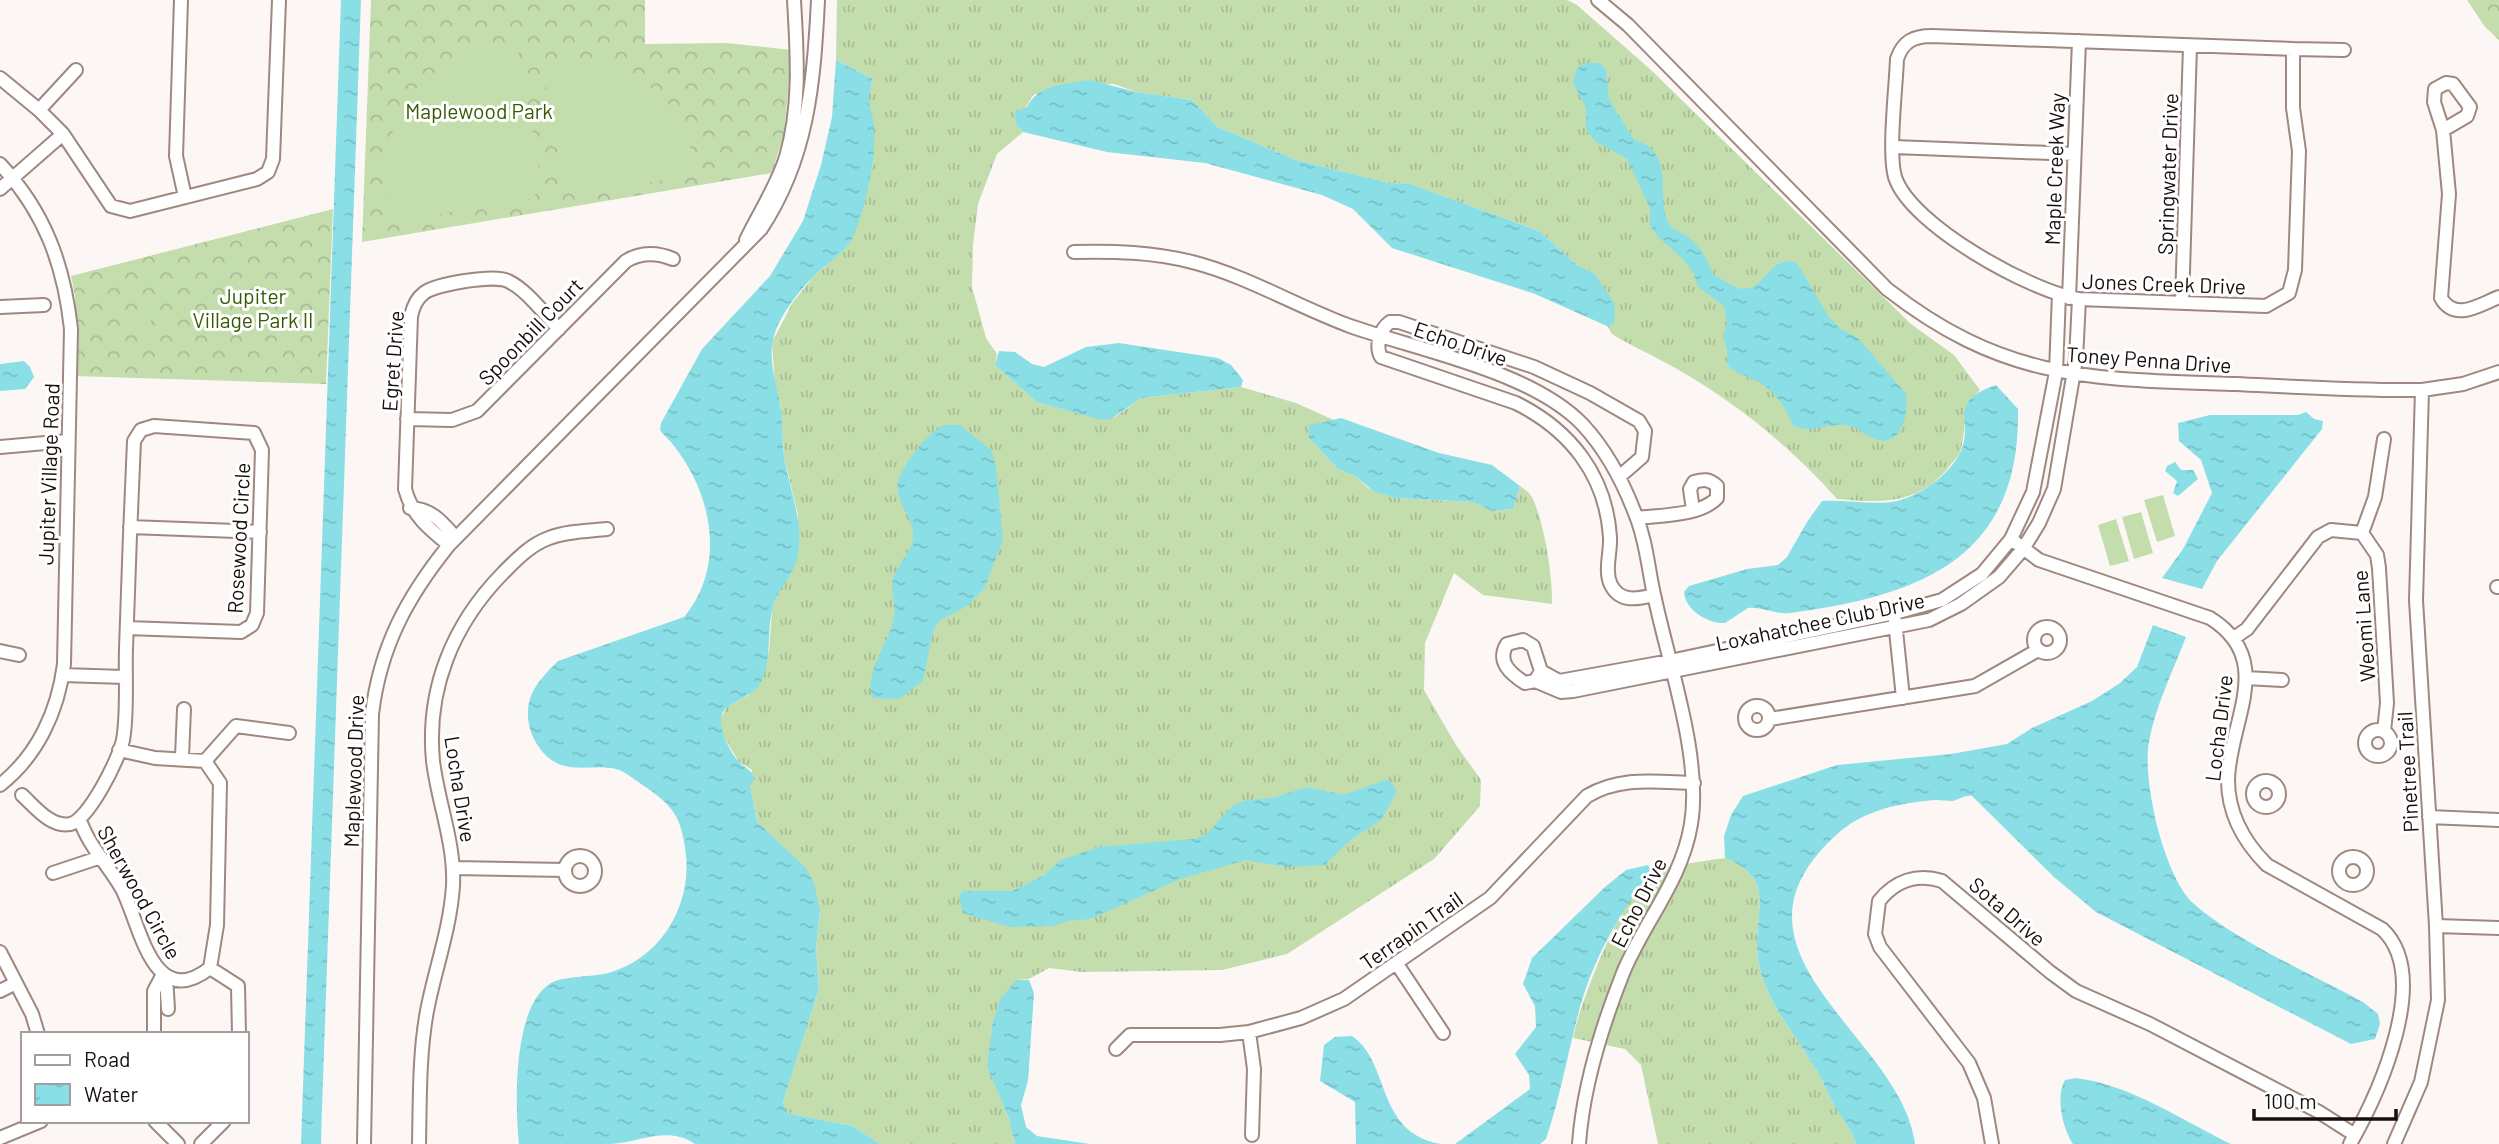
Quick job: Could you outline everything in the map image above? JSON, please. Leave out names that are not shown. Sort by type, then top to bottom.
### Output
[{"type":"street","points":[[181,0],[176,156],[185,197]]},
{"type":"street","points":[[0,78],[63,134],[106,201],[116,210],[130,211],[257,179],[272,166],[279,0]]},
{"type":"street","name":"Maplewood Drive","points":[[742,247],[785,158],[799,79],[794,0]]},
{"type":"street","name":"Maplewood Drive","points":[[364,1144],[372,728],[375,688],[393,629],[412,593],[452,541],[711,284],[761,229],[776,206],[797,161],[811,106],[818,0]]},
{"type":"street","name":"Toney Penna Drive","points":[[1598,0],[1629,25],[1887,289],[1960,338],[2014,360],[2056,372],[2108,380],[2422,390],[2463,384],[2499,372]]},
{"type":"street","name":"Jones Creek Drive","points":[[2293,49],[2293,108],[2299,151],[2293,285],[2283,299],[2266,306],[2069,297],[1986,260],[1942,231],[1898,185],[1893,164],[1897,59],[1900,49],[1913,38],[2344,50]]},
{"type":"street","name":"Maple Creek Way","points":[[2056,372],[2069,297],[2079,41]]},
{"type":"street","name":"Springwater Drive","points":[[2182,303],[2190,46]]},
{"type":"street","points":[[39,110],[76,71]]},
{"type":"street","points":[[2443,130],[2449,194],[2441,298],[2449,308],[2463,311],[2499,297]]},
{"type":"street","points":[[0,188],[63,134]]},
{"type":"street","points":[[1894,147],[2074,154]]},
{"type":"street","name":"Jupiter Village Road","points":[[0,164],[12,177],[46,228],[64,277],[71,329],[60,694],[33,750],[15,773],[0,785]]},
{"type":"street","name":"Echo Drive","points":[[1074,252],[1133,252],[1191,262],[1245,280],[1313,311],[1380,336],[1503,377],[1544,394],[1583,426],[1619,477],[1647,548],[1654,595],[1693,783],[1692,824],[1679,867],[1624,972],[1581,1113],[1579,1144]]},
{"type":"street","name":"Spoonbill Court","points":[[407,419],[452,420],[471,415],[632,257],[653,253],[673,260]]},
{"type":"street","name":"Egret Drive","points":[[452,541],[432,513],[424,509],[410,508],[405,489],[411,316],[415,302],[425,292],[490,278],[504,279],[516,286],[559,329]]},
{"type":"street","name":"Maple Creek Way","points":[[2069,297],[2076,359],[2072,375]]},
{"type":"street","points":[[0,307],[44,304]]},
{"type":"street","points":[[1619,477],[1642,457],[1646,444],[1645,431],[1639,421],[1590,393],[1534,367],[1399,322],[1386,324],[1378,349],[1381,358],[1516,402],[1536,413],[1568,438],[1592,471],[1605,503],[1611,544],[1610,583],[1617,593],[1629,599],[1654,595]]},
{"type":"street","name":"Loxahatchee Club Drive","points":[[1671,667],[1942,600],[1982,574],[2011,539],[2033,492],[2056,372]]},
{"type":"street","name":"Loxahatchee Club Drive","points":[[1671,667],[1929,620],[1961,604],[1999,577],[2023,549],[2054,489],[2072,375]]},
{"type":"street","name":"Pinetree Trail","points":[[2393,1144],[2421,1082],[2434,1028],[2439,973],[2416,600],[2422,390]]},
{"type":"street","name":"Rosewood Circle","points":[[125,677],[134,441],[141,430],[154,426],[248,430],[259,438],[262,450],[257,613],[247,629],[127,628]]},
{"type":"street","points":[[2011,539],[2039,560],[2210,618],[2234,638],[2247,629],[2318,537],[2331,530],[2362,533],[2375,497],[2384,439]]},
{"type":"street","points":[[0,447],[68,441]]},
{"type":"street","points":[[1637,518],[1693,510]]},
{"type":"street","points":[[130,527],[260,532]]},
{"type":"street","name":"Locha Drive","points":[[419,1144],[425,1027],[449,924],[454,868],[433,761],[432,736],[434,703],[447,656],[470,612],[524,552],[561,534],[607,529]]},
{"type":"street","name":"Weomi Lane","points":[[2362,533],[2377,555],[2379,568],[2387,704],[2384,731]]},
{"type":"street","points":[[1895,613],[1903,698]]},
{"type":"street","name":"Locha Drive","points":[[2234,638],[2242,654],[2246,678],[2229,768],[2230,798],[2236,822],[2254,852],[2280,874],[2382,929],[2390,937],[2401,957],[2400,1002],[2391,1052],[2376,1096],[2353,1139]]},
{"type":"street","points":[[1769,719],[1975,686],[2038,650]]},
{"type":"street","points":[[0,651],[19,655]]},
{"type":"street","points":[[1538,676],[1559,681],[1671,667]]},
{"type":"street","points":[[62,675],[125,677]]},
{"type":"street","name":"Sherwood Circle","points":[[22,794],[47,818],[59,824],[69,825],[80,820],[102,788],[123,740],[125,677]]},
{"type":"street","points":[[2246,678],[2282,680]]},
{"type":"street","points":[[182,758],[184,709]]},
{"type":"street","points":[[119,750],[155,758],[205,761],[236,726],[289,733]]},
{"type":"street","name":"Sherwood Circle","points":[[205,761],[220,783],[218,925],[210,968]]},
{"type":"street","name":"Terrapin Trail","points":[[1116,1049],[1130,1035],[1220,1035],[1249,1032],[1319,1011],[1396,964],[1490,898],[1587,796],[1605,787],[1632,781],[1693,783]]},
{"type":"street","points":[[2230,798],[2253,794]]},
{"type":"street","points":[[2429,817],[2499,820]]},
{"type":"street","name":"Sherwood Circle","points":[[80,820],[84,832],[122,890],[145,949],[165,975],[184,980],[210,968]]},
{"type":"street","points":[[53,873],[101,857]]},
{"type":"street","points":[[454,868],[565,870]]},
{"type":"street","name":"Sota Drive","points":[[1992,1144],[1984,1098],[1969,1063],[1888,959],[1875,934],[1880,901],[1902,881],[1921,877],[1942,881],[2076,991],[2150,1024],[2319,1112],[2353,1139]]},
{"type":"street","points":[[2334,904],[2344,882]]},
{"type":"street","points":[[2436,926],[2499,928]]},
{"type":"street","points":[[0,952],[37,1032]]},
{"type":"street","points":[[1396,964],[1443,1033]]},
{"type":"street","name":"Sherwood Circle","points":[[210,968],[238,986],[239,1032]]},
{"type":"street","points":[[165,975],[168,1009]]},
{"type":"street","points":[[154,1032],[154,991],[165,975]]},
{"type":"street","points":[[0,991],[16,983]]},
{"type":"street","points":[[1249,1032],[1254,1069],[1252,1135]]},
{"type":"street","points":[[0,1138],[36,1123]]},
{"type":"street","points":[[157,1123],[178,1144]]},
{"type":"street","points":[[201,1144],[222,1123]]},
{"type":"green space","name":"Maplewood Park","points":[[371,0],[645,0],[645,44],[727,43],[792,50],[784,133],[772,173],[362,242]]},
{"type":"green space","points":[[837,0],[1567,0],[1577,5],[1651,70],[1911,324],[1954,355],[1980,390],[1967,410],[1960,452],[1937,479],[1912,495],[1884,501],[1837,499],[1799,459],[1735,406],[1712,390],[1612,334],[1607,326],[1611,326],[1603,288],[1594,273],[1577,265],[1539,231],[1411,184],[1389,183],[1296,160],[1218,127],[1192,100],[1136,92],[1114,84],[1069,84],[1033,95],[1016,124],[1023,132],[997,154],[978,204],[972,287],[986,338],[997,354],[995,365],[1037,402],[1088,416],[1115,417],[1141,398],[1241,387],[1296,403],[1336,421],[1324,421],[1309,438],[1338,469],[1355,476],[1368,488],[1395,498],[1473,502],[1492,511],[1513,509],[1520,486],[1532,497],[1544,534],[1552,604],[1483,595],[1454,573],[1425,643],[1424,690],[1456,745],[1481,780],[1480,806],[1434,859],[1287,954],[1222,970],[1082,972],[1049,968],[1029,979],[1016,980],[987,1065],[1009,1119],[1015,1144],[880,1144],[853,1126],[787,1113],[783,1102],[819,989],[816,948],[820,911],[757,822],[750,785],[752,770],[739,762],[722,734],[720,719],[728,706],[749,695],[766,662],[772,610],[780,586],[791,571],[798,515],[784,457],[781,406],[775,388],[772,342],[793,302],[814,276],[842,252],[854,234],[869,178],[874,130],[867,98],[873,79],[836,60]]},
{"type":"green space","points":[[2467,0],[2499,0],[2499,40],[2485,27]]},
{"type":"green space","points":[[517,44],[542,185],[533,198],[392,222],[387,186],[388,154],[395,125],[408,100],[427,79],[451,62],[481,51]]},
{"type":"green space","points":[[569,62],[618,71],[639,80],[656,92],[671,107],[683,126],[696,175],[579,194],[564,184],[542,64]]},
{"type":"green space","name":"Jupiter Village Park II","points":[[333,209],[326,384],[74,376],[75,296],[71,276]]},
{"type":"green space","points":[[121,316],[151,316],[151,333],[121,332]]},
{"type":"green space","points":[[2163,495],[2175,536],[2157,542],[2144,500]]},
{"type":"green space","points":[[2141,512],[2153,553],[2134,559],[2122,517]]},
{"type":"green space","points":[[2116,519],[2129,561],[2110,566],[2098,525]]},
{"type":"green space","points":[[1725,858],[1741,866],[1757,884],[1760,907],[1757,948],[1764,982],[1778,1012],[1818,1073],[1856,1144],[1658,1144],[1641,1065],[1625,1049],[1573,1038],[1584,1000],[1604,950],[1615,925],[1640,885],[1656,871]]},
{"type":"water","points":[[341,0],[361,0],[321,1144],[301,1144]]},
{"type":"water","points":[[836,60],[873,79],[869,101],[874,141],[869,182],[852,240],[802,289],[775,332],[773,367],[781,409],[784,456],[798,517],[798,555],[773,607],[767,666],[760,684],[725,710],[721,723],[732,753],[755,779],[750,785],[757,822],[805,867],[814,883],[820,911],[816,948],[819,989],[783,1102],[787,1113],[853,1126],[880,1144],[695,1144],[664,1135],[611,1144],[519,1144],[519,1058],[529,1013],[538,995],[556,981],[608,973],[643,956],[657,943],[677,912],[686,875],[682,831],[669,806],[619,770],[568,767],[552,761],[539,747],[530,728],[530,699],[545,674],[558,661],[684,617],[697,597],[706,576],[710,554],[705,508],[687,465],[660,430],[661,423],[702,349],[770,276],[803,221],[821,165],[832,117]]},
{"type":"water","points":[[1585,63],[1600,63],[1606,69],[1609,99],[1634,140],[1647,145],[1655,153],[1662,174],[1664,209],[1671,226],[1696,244],[1712,273],[1738,288],[1750,288],[1757,284],[1780,263],[1797,263],[1829,317],[1841,329],[1859,339],[1906,394],[1904,421],[1896,436],[1890,440],[1881,440],[1847,425],[1813,429],[1794,426],[1783,405],[1768,389],[1736,372],[1727,364],[1723,336],[1727,323],[1724,306],[1698,287],[1694,274],[1682,258],[1659,238],[1650,226],[1650,208],[1627,159],[1595,141],[1586,130],[1586,108],[1573,83],[1576,69]]},
{"type":"water","points":[[1090,80],[1136,92],[1192,100],[1218,127],[1296,160],[1389,183],[1411,184],[1539,231],[1577,265],[1594,273],[1615,304],[1614,325],[1607,326],[1535,294],[1392,248],[1353,209],[1322,195],[1205,163],[1107,152],[1023,132],[1016,124],[1015,112],[1027,107],[1032,99],[1045,89]]},
{"type":"water","points":[[1119,343],[1218,358],[1231,365],[1243,380],[1241,387],[1141,398],[1111,419],[1101,420],[1037,402],[995,365],[999,351],[1015,352],[1032,364],[1044,367],[1086,347]]},
{"type":"water","points":[[24,361],[34,377],[25,389],[0,391],[0,364]]},
{"type":"water","points":[[1996,385],[2018,409],[2014,460],[2002,502],[1981,535],[1953,561],[1919,581],[1837,606],[1790,613],[1748,608],[1725,623],[1718,623],[1698,615],[1688,605],[1684,592],[1689,586],[1747,569],[1778,565],[1787,557],[1822,501],[1897,501],[1933,483],[1949,469],[1960,453],[1964,442],[1966,406],[1980,392]]},
{"type":"water","points":[[2306,412],[2314,419],[2323,421],[2322,429],[2217,561],[2202,589],[2162,578],[2183,549],[2212,493],[2201,460],[2179,441],[2178,423],[2210,415],[2298,415]]},
{"type":"water","points":[[1341,418],[1439,453],[1492,465],[1520,486],[1513,509],[1492,511],[1473,502],[1395,498],[1373,491],[1355,476],[1338,469],[1309,438],[1309,425]]},
{"type":"water","points":[[944,425],[960,425],[991,450],[996,466],[1003,540],[984,589],[967,606],[939,621],[933,631],[923,681],[899,699],[872,698],[872,676],[894,616],[893,579],[913,540],[911,524],[898,493],[899,478],[918,448]]},
{"type":"water","points":[[2175,462],[2181,470],[2193,470],[2198,479],[2178,496],[2173,493],[2177,481],[2165,471],[2167,466]]},
{"type":"water","points":[[2153,625],[2186,637],[2155,716],[2148,759],[2152,803],[2158,827],[2164,850],[2182,890],[2193,903],[2230,930],[2363,1002],[2378,1014],[2380,1024],[2375,1039],[2351,1044],[2096,912],[2054,877],[1972,796],[1952,801],[1908,803],[1869,814],[1834,837],[1801,879],[1792,919],[1801,957],[1823,994],[1879,1067],[1903,1105],[1915,1144],[1856,1144],[1818,1073],[1778,1012],[1764,982],[1757,948],[1760,907],[1757,884],[1741,866],[1725,858],[1724,836],[1731,815],[1743,796],[1837,765],[1951,754],[2007,744],[2032,728],[2092,701],[2120,683],[2137,667]]},
{"type":"water","points":[[1388,779],[1397,791],[1382,819],[1348,842],[1325,865],[1287,867],[1246,860],[1180,879],[1090,919],[1068,921],[1053,926],[1009,927],[963,913],[959,896],[963,891],[1012,891],[1043,876],[1061,860],[1099,847],[1193,839],[1206,835],[1231,807],[1243,801],[1276,797],[1307,787],[1343,795]]},
{"type":"water","points":[[1648,865],[1652,872],[1617,921],[1590,977],[1546,1139],[1540,1144],[1455,1144],[1530,1089],[1529,1075],[1515,1054],[1536,1027],[1535,1006],[1523,984],[1532,958],[1626,870]]},
{"type":"water","points":[[1016,980],[1029,980],[1034,993],[1028,1081],[1021,1105],[1026,1127],[1037,1136],[1090,1144],[1015,1144],[1009,1119],[987,1066],[993,1022],[1001,998]]},
{"type":"water","points":[[1352,1036],[1373,1062],[1394,1112],[1405,1126],[1420,1137],[1441,1144],[1356,1144],[1355,1102],[1320,1081],[1324,1045],[1335,1037]]},
{"type":"water","points":[[2076,1078],[2117,1088],[2136,1096],[2231,1144],[2073,1144],[2063,1122],[2060,1104],[2065,1080]]}]
